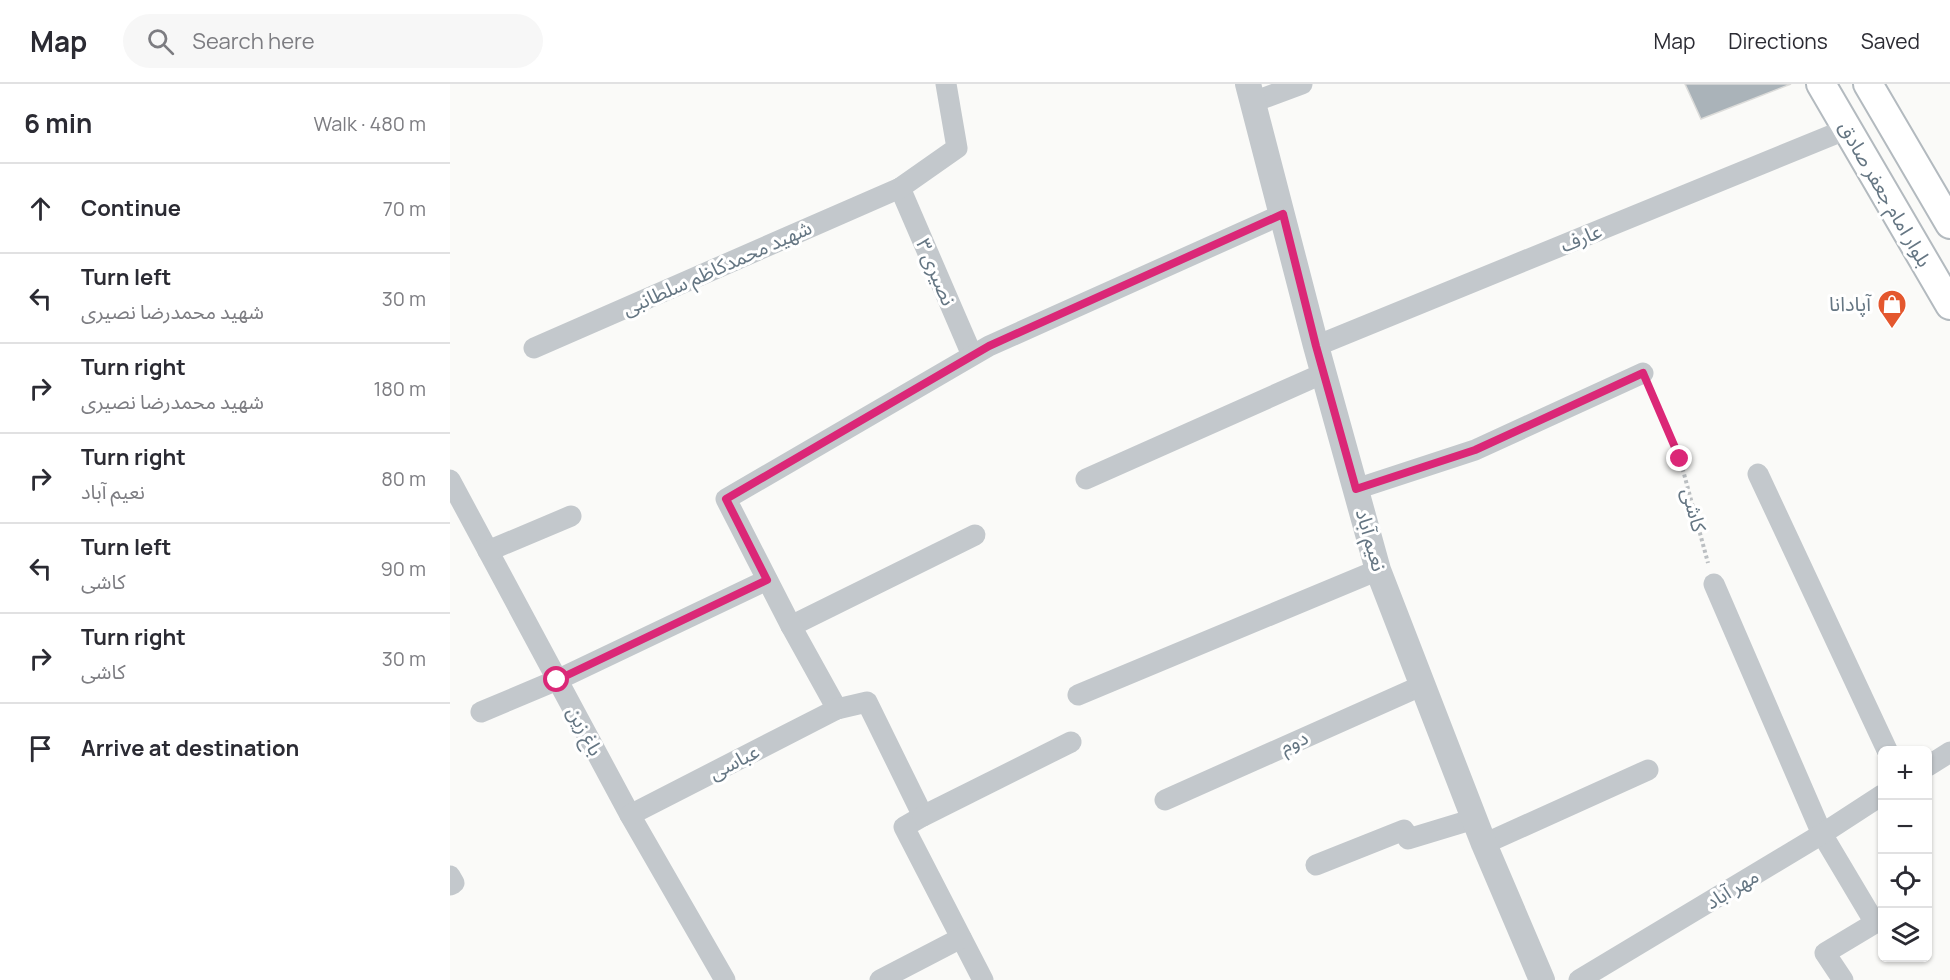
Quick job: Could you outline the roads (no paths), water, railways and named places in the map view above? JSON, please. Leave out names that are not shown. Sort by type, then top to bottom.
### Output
[{"type":"main road","name":"بلوار امام جعفر صادق","points":[[1821,84],[1950,305]]},
{"type":"main road","name":"بلوار امام جعفر صادق","points":[[1868,84],[1950,224]]},
{"type":"street","name":"شهید محمدکاظم سلطانبی","points":[[534,348],[900,188],[957,148],[946,84]]},
{"type":"street","points":[[1251,93],[1302,84]]},
{"type":"street","name":"نعیم آباد","points":[[1251,93],[1316,346],[1378,570],[1474,819],[1542,980]]},
{"type":"street","name":"عارف","points":[[1316,346],[1847,129]]},
{"type":"street","name":"نصیری ۳","points":[[900,188],[972,355]]},
{"type":"street","points":[[837,709],[791,626],[726,499],[989,346],[1283,214]]},
{"type":"street","points":[[1086,478],[1324,373]]},
{"type":"street","points":[[1356,489],[1475,450],[1643,373]]},
{"type":"street","points":[[1758,474],[1885,746]]},
{"type":"street","name":"باغ زین","points":[[450,480],[630,815],[725,980]]},
{"type":"street","points":[[488,551],[571,516]]},
{"type":"street","points":[[791,626],[975,536]]},
{"type":"street","points":[[1078,695],[1378,570]]},
{"type":"street","points":[[481,712],[557,680],[767,580]]},
{"type":"street","points":[[1714,584],[1822,834],[1875,922],[1825,953],[1843,980]]},
{"type":"street","name":"دوم","points":[[1165,800],[1423,684]]},
{"type":"street","name":"عباسی","points":[[630,815],[837,709],[867,702],[923,816]]},
{"type":"street","points":[[983,980],[904,827],[1071,742]]},
{"type":"street","points":[[1932,763],[1950,752]]},
{"type":"street","points":[[1484,844],[1648,770]]},
{"type":"street","name":"مهر آباد","points":[[1580,980],[1822,834],[1878,798]]},
{"type":"street","points":[[1316,865],[1404,830],[1408,840],[1474,819]]},
{"type":"street","points":[[450,876],[454,883],[450,885]]},
{"type":"street","points":[[880,980],[961,938]]},
{"type":"place","name":"آپادانا","points":[[1892,330]]}]
